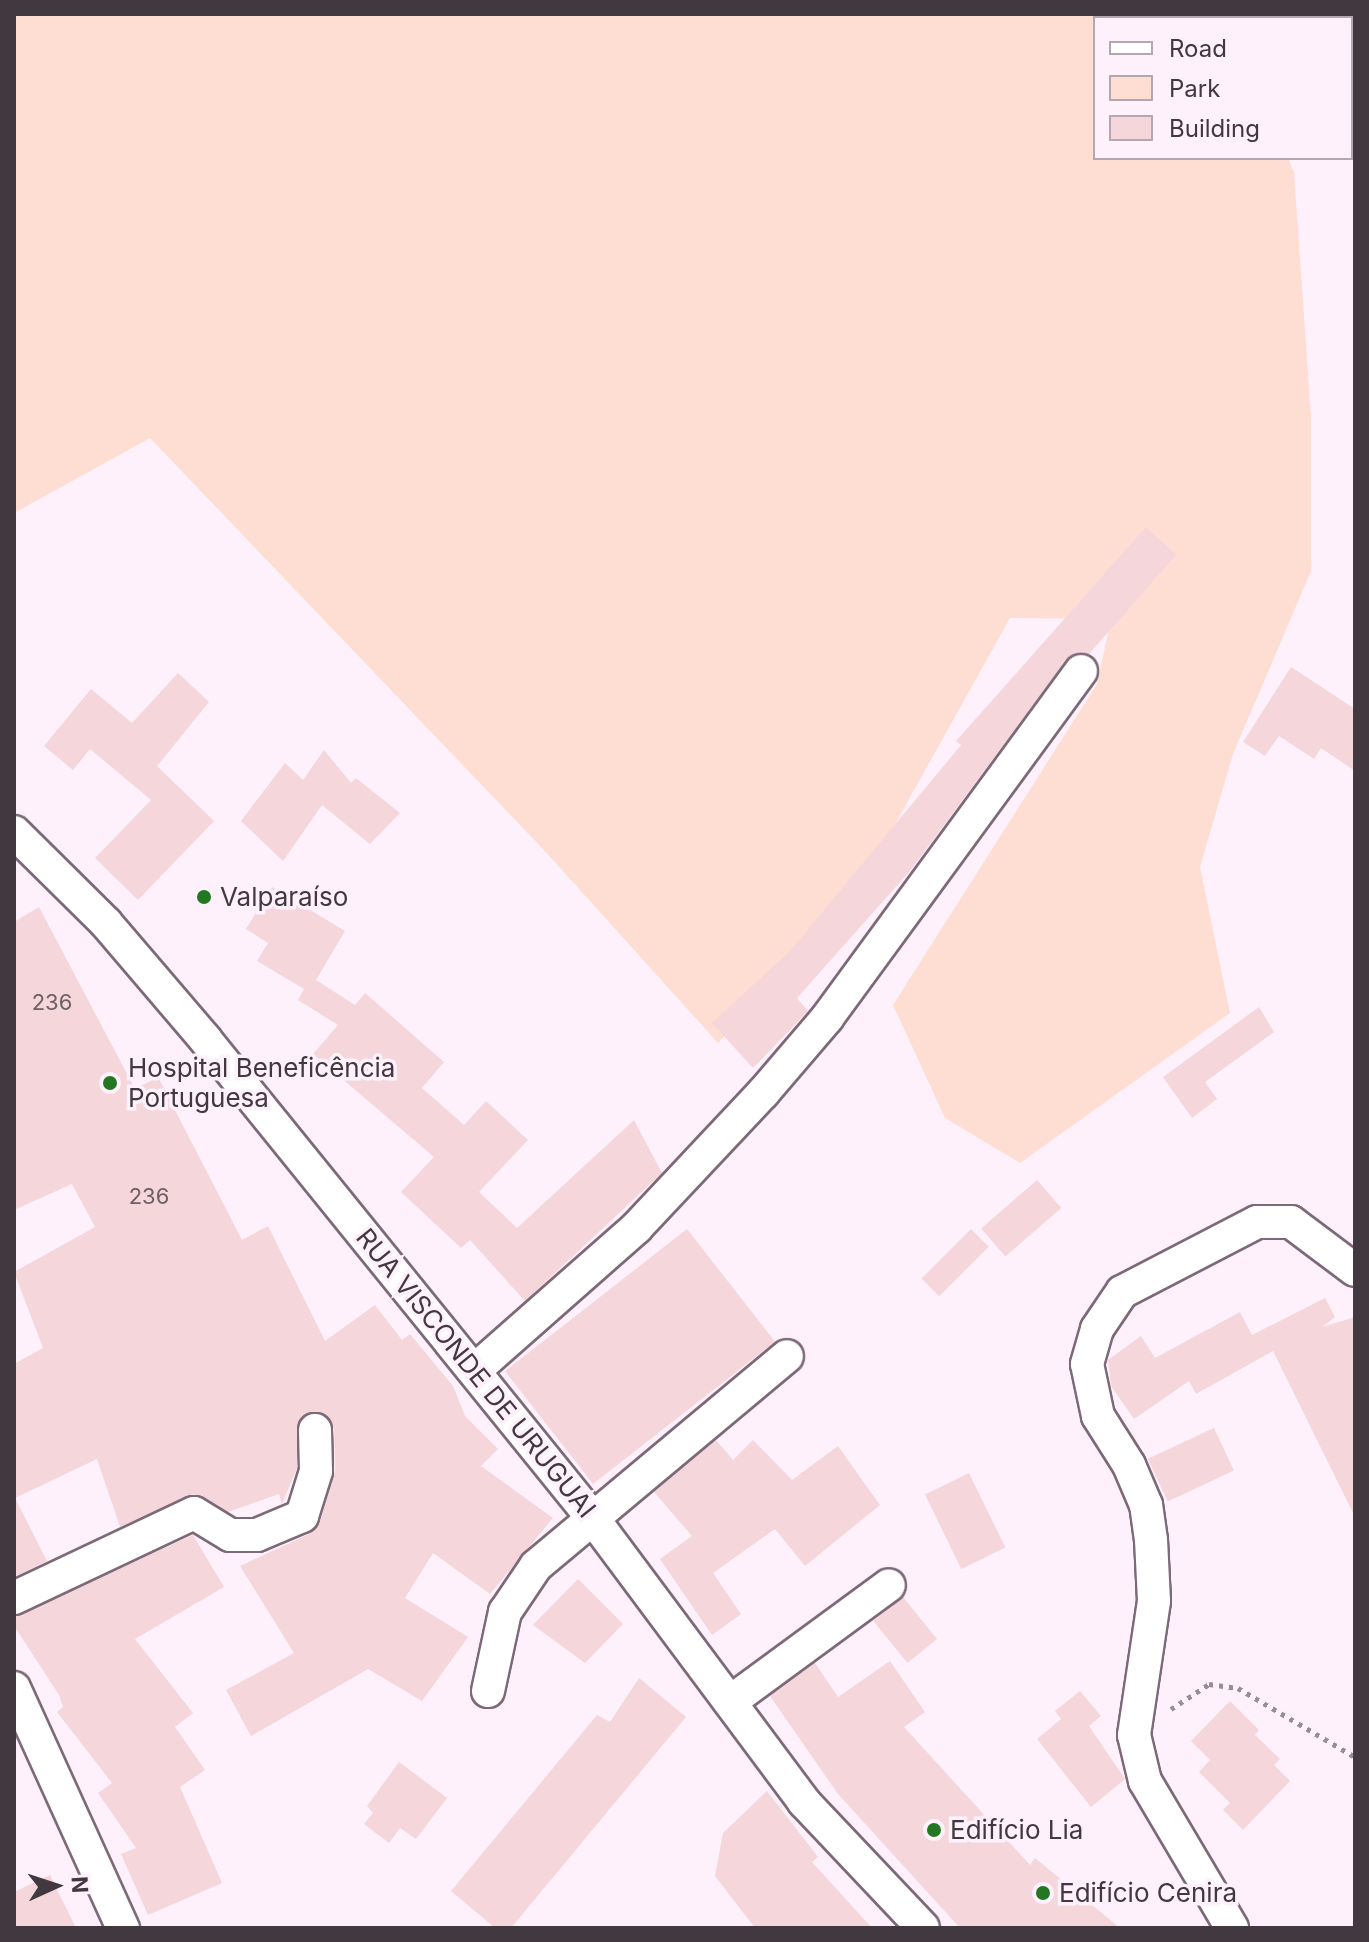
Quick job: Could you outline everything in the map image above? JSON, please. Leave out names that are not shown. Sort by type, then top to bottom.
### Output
[{"type":"street","points":[[475,1370],[637,1227],[763,1093],[827,1018],[1081,671]]},
{"type":"street","name":"RUA VISCONDE DE URUGUAI","points":[[14,832],[106,923],[195,1027],[475,1370],[602,1508],[730,1702],[804,1802],[923,1928]]},
{"type":"street","points":[[1232,1928],[1160,1814],[1134,1735],[1154,1601],[1151,1540],[1146,1505],[1129,1465],[1098,1416],[1087,1364],[1097,1329],[1122,1292],[1257,1222],[1291,1222],[1355,1270]]},
{"type":"street","points":[[488,1691],[505,1612],[536,1566],[787,1356]]},
{"type":"street","points":[[14,1598],[194,1513],[230,1535],[257,1535],[302,1516],[316,1471],[315,1430]]},
{"type":"street","points":[[730,1702],[889,1585]]},
{"type":"street","points":[[14,1688],[123,1928]]},
{"type":"path","points":[[1134,1735],[1209,1684],[1238,1688],[1355,1757]]},
{"type":"green space","points":[[14,14],[1226,14],[1093,16],[1093,160],[1289,160],[1294,172],[1311,417],[1311,571],[1233,754],[1200,867],[1230,1013],[1020,1163],[945,1118],[893,1005],[1097,684],[1111,619],[1010,618],[851,903],[718,1043],[543,849],[150,438],[14,513]]},
{"type":"building","points":[[1146,527],[1176,555],[1089,654],[1066,660],[910,871],[797,998],[808,1011],[753,1068],[712,1023],[790,951],[961,745],[956,741]]},
{"type":"building","points":[[1291,667],[1355,709],[1355,771],[1321,748],[1314,759],[1279,736],[1265,756],[1243,742]]},
{"type":"building","points":[[178,673],[209,702],[157,766],[214,821],[138,900],[95,858],[151,800],[90,749],[73,770],[44,746],[91,689],[132,723]]},
{"type":"building","points":[[324,750],[351,783],[356,778],[400,813],[370,844],[322,805],[283,861],[241,821],[285,763],[303,780]]},
{"type":"building","points":[[272,887],[345,931],[316,980],[355,1005],[365,993],[444,1062],[422,1088],[464,1125],[486,1101],[528,1140],[479,1192],[517,1228],[634,1120],[662,1173],[525,1301],[470,1240],[461,1248],[401,1192],[434,1157],[313,1054],[338,1025],[298,1000],[304,989],[257,961],[268,943],[246,929]]},
{"type":"building","points":[[39,907],[135,1089],[158,1077],[242,1240],[268,1226],[325,1341],[375,1305],[402,1340],[410,1334],[453,1386],[465,1416],[498,1449],[481,1466],[553,1518],[490,1594],[433,1553],[405,1598],[468,1637],[422,1701],[368,1669],[251,1736],[226,1690],[294,1653],[240,1566],[309,1534],[320,1522],[335,1471],[334,1429],[323,1413],[306,1413],[298,1422],[297,1468],[282,1504],[279,1494],[228,1512],[194,1494],[120,1527],[97,1459],[15,1498],[47,1561],[14,1577],[14,1364],[43,1348],[14,1272],[95,1227],[72,1184],[14,1210],[14,922]]},
{"type":"building","points":[[1259,1007],[1274,1032],[1205,1082],[1217,1099],[1192,1118],[1163,1077]]},
{"type":"building","points":[[1037,1180],[1061,1208],[1005,1256],[981,1229]]},
{"type":"building","points":[[687,1229],[775,1342],[593,1484],[505,1371]]},
{"type":"building","points":[[971,1229],[989,1247],[939,1296],[922,1278]]},
{"type":"building","points":[[1325,1298],[1335,1317],[1322,1327],[1355,1317],[1355,1517],[1273,1351],[1196,1394],[1189,1381],[1134,1419],[1111,1386],[1108,1360],[1141,1336],[1155,1358],[1240,1312],[1252,1335]]},
{"type":"building","points":[[1214,1428],[1234,1471],[1168,1501],[1148,1459]]},
{"type":"building","points":[[716,1440],[733,1460],[753,1440],[792,1480],[838,1446],[880,1505],[805,1566],[775,1529],[713,1573],[741,1614],[712,1635],[660,1559],[692,1536],[654,1492]]},
{"type":"building","points":[[969,1473],[1005,1548],[961,1569],[925,1494]]},
{"type":"building","points":[[193,1535],[224,1587],[135,1639],[193,1713],[175,1727],[205,1770],[180,1787],[222,1883],[148,1915],[121,1854],[136,1848],[98,1793],[112,1783],[57,1712],[63,1707],[59,1695],[14,1626],[14,1617]]},
{"type":"building","points":[[578,1579],[623,1624],[585,1663],[533,1625]]},
{"type":"building","points":[[903,1597],[937,1639],[907,1663],[873,1621]]},
{"type":"building","points":[[890,1661],[925,1712],[904,1727],[1030,1865],[1035,1858],[1120,1928],[960,1928],[838,1794],[770,1696],[815,1663],[838,1697]]},
{"type":"building","points":[[639,1678],[686,1717],[511,1928],[495,1928],[451,1891],[597,1715],[610,1722]]},
{"type":"building","points":[[1080,1691],[1101,1716],[1089,1726],[1125,1779],[1091,1807],[1037,1739],[1061,1719],[1055,1711]]},
{"type":"building","points":[[1230,1701],[1259,1730],[1255,1735],[1280,1759],[1274,1765],[1290,1781],[1243,1830],[1223,1810],[1230,1803],[1199,1772],[1210,1760],[1191,1741]]},
{"type":"building","points":[[399,1762],[447,1798],[416,1839],[400,1828],[389,1843],[364,1824],[373,1813],[367,1806]]},
{"type":"building","points":[[767,1791],[818,1857],[812,1862],[872,1928],[755,1928],[715,1876],[723,1833]]},
{"type":"building","points":[[50,1875],[76,1928],[14,1928],[14,1892]]},
{"type":"place","name":"Valparaíso","points":[[204,897]]},
{"type":"place","name":"Hospital Beneficência Portuguesa","points":[[110,1083]]},
{"type":"place","name":"Edifício Lia","points":[[934,1830]]},
{"type":"place","name":"Edifício Cenira","points":[[1043,1893]]}]
